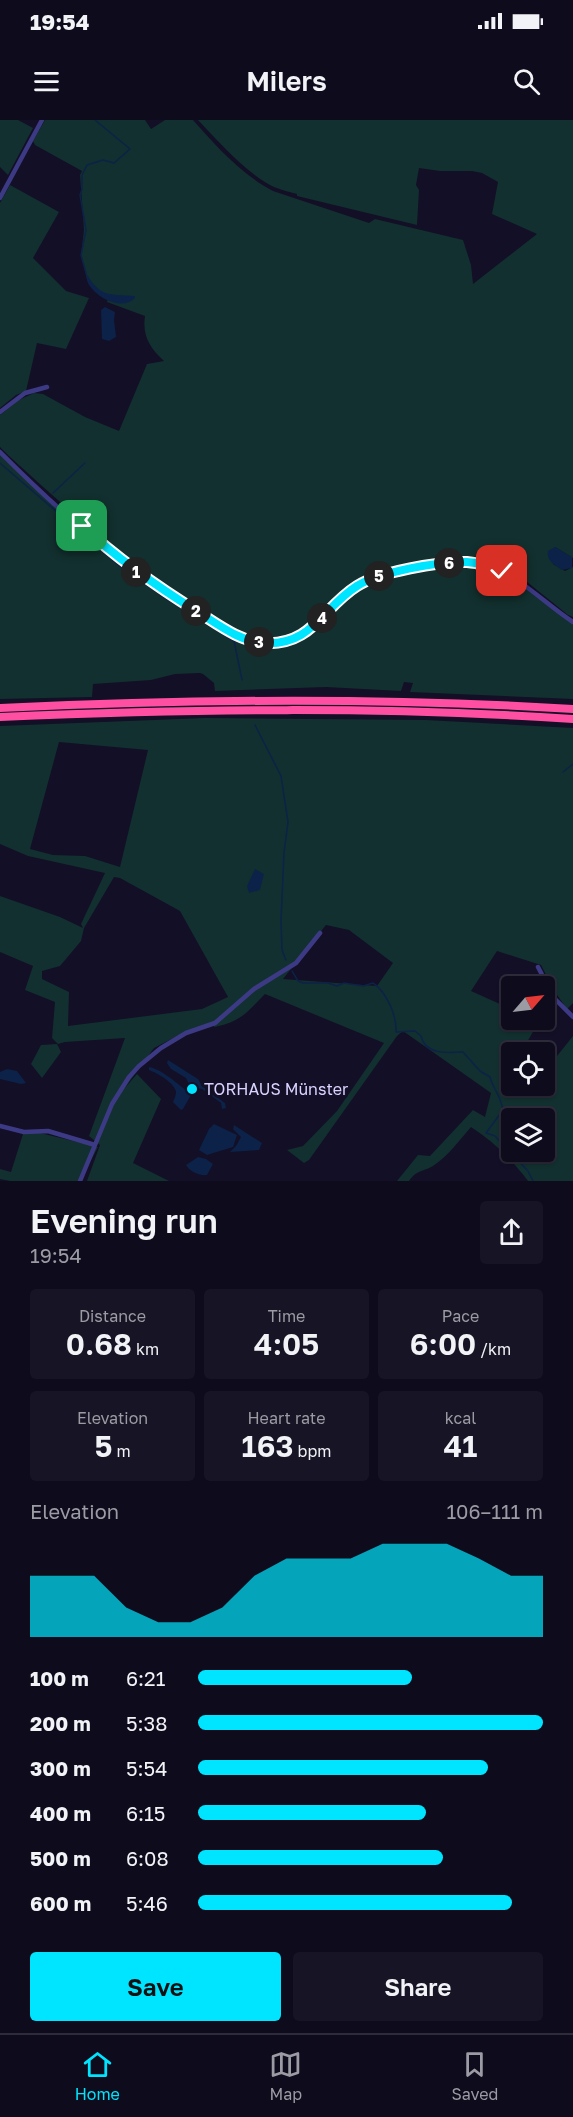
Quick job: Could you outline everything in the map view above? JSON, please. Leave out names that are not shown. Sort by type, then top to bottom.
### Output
[{"type":"highway","points":[[0,708],[222,700],[573,710]]},
{"type":"highway","points":[[0,717],[399,706],[573,719]]},
{"type":"street","points":[[0,198],[42,120]]},
{"type":"street","points":[[0,412],[25,393],[47,387]]},
{"type":"street","points":[[0,452],[126,565],[159,588],[243,638],[271,643],[296,638],[313,627],[351,590],[365,581],[401,571],[458,562],[486,565],[502,571],[573,622]]},
{"type":"street","points":[[80,1181],[112,1104],[139,1066],[161,1048],[186,1033],[215,1023],[254,989],[296,963],[320,933]]},
{"type":"street","points":[[538,967],[554,998],[573,1017]]},
{"type":"street","points":[[0,1126],[20,1132],[48,1131],[94,1145]]},
{"type":"green space","points":[[0,120],[18,120],[33,128],[8,175],[0,167]]},
{"type":"green space","points":[[45,120],[145,120],[151,129],[165,120],[193,120],[240,168],[273,191],[369,223],[375,219],[463,240],[471,265],[473,284],[537,234],[492,214],[498,182],[482,173],[472,171],[440,171],[419,168],[416,185],[419,190],[417,225],[297,196],[297,194],[274,187],[244,166],[198,120],[573,120],[573,558],[555,547],[553,564],[565,571],[573,567],[573,617],[511,569],[496,562],[439,561],[397,567],[360,580],[339,595],[304,630],[287,639],[265,641],[243,637],[215,622],[141,570],[74,515],[9,456],[0,447],[0,415],[19,400],[34,393],[43,394],[85,417],[119,431],[147,364],[164,361],[148,341],[144,323],[145,316],[107,302],[108,299],[88,283],[81,255],[84,230],[80,175],[82,171],[35,145],[33,141]]},
{"type":"green space","points":[[10,185],[59,212],[33,258],[66,291],[89,298],[66,349],[37,343],[26,391],[16,395],[0,408],[0,203]]},
{"type":"green space","points":[[0,454],[116,559],[234,634],[262,643],[296,638],[365,581],[432,565],[468,562],[502,571],[573,622],[573,699],[410,692],[413,683],[404,682],[401,691],[326,687],[215,691],[214,683],[200,673],[175,674],[151,680],[93,684],[92,697],[0,699]]},
{"type":"green space","points":[[205,718],[426,720],[573,728],[573,1003],[567,1009],[555,992],[555,976],[547,976],[541,965],[497,951],[471,991],[501,1004],[501,1030],[534,1030],[527,1042],[501,1042],[501,1096],[555,1096],[555,1055],[557,1056],[573,1036],[573,1181],[528,1181],[512,1162],[555,1162],[555,1108],[501,1108],[501,1150],[471,1127],[433,1166],[417,1173],[409,1181],[397,1181],[418,1155],[430,1156],[473,1110],[485,1117],[491,1093],[403,1031],[397,1036],[309,1160],[304,1163],[287,1150],[303,1146],[337,1111],[384,1043],[265,994],[243,1015],[231,1022],[214,1027],[214,1023],[189,1030],[154,1048],[124,1089],[137,1074],[161,1099],[133,1163],[169,1181],[87,1181],[100,1145],[89,1136],[125,1038],[58,1044],[52,1038],[55,1002],[25,990],[33,966],[0,952],[0,896],[60,917],[83,928],[81,924],[105,873],[28,856],[0,844],[0,726]],"holes":[[[59,742],[148,750],[120,867],[85,856],[53,855],[30,849]],[[114,877],[120,878],[180,911],[228,997],[202,1009],[68,1026],[69,992],[42,979],[42,971],[60,966],[81,941],[84,928]],[[326,925],[349,930],[393,963],[377,986],[283,979]]]},
{"type":"green space","points":[[57,1044],[61,1052],[42,1078],[31,1064],[41,1045]]},
{"type":"green space","points":[[40,1133],[98,1147],[80,1181],[0,1179],[0,1169],[11,1172],[23,1134]]},
{"type":"water","points":[[85,271],[100,290],[111,294],[135,296],[135,298],[124,303],[104,299],[89,285]]},
{"type":"water","points":[[105,307],[115,312],[116,337],[109,341],[102,339],[101,310]]},
{"type":"water","points":[[555,547],[572,557],[572,568],[562,570],[550,561],[548,551]]},
{"type":"water","points":[[255,869],[264,874],[260,890],[249,893],[247,886]]},
{"type":"water","points":[[168,1060],[198,1079],[202,1086],[225,1103],[226,1108],[222,1109],[221,1103],[202,1089],[189,1084],[186,1078],[171,1069],[167,1063]]},
{"type":"water","points":[[149,1067],[166,1075],[191,1095],[183,1109],[181,1110],[173,1102],[176,1092],[172,1085],[149,1070]]},
{"type":"water","points":[[7,1069],[17,1071],[26,1083],[0,1079],[0,1072]]},
{"type":"water","points":[[214,1124],[237,1135],[233,1147],[207,1155],[199,1150],[209,1129]]},
{"type":"water","points":[[234,1125],[262,1143],[259,1150],[230,1152],[241,1137],[233,1129]]},
{"type":"water","points":[[198,1157],[213,1164],[207,1175],[195,1173],[186,1165]]},
{"type":"waterway","points":[[86,273],[81,255],[86,230],[80,195],[82,175],[87,165],[103,160],[114,163],[130,149],[95,120]]},
{"type":"waterway","points":[[0,463],[122,568],[155,591]]},
{"type":"waterway","points":[[53,493],[85,463]]},
{"type":"waterway","points":[[159,594],[234,641],[242,680]]},
{"type":"waterway","points":[[255,725],[281,776],[288,822],[284,853],[281,921],[282,950],[286,960]]},
{"type":"waterway","points":[[563,772],[573,764]]},
{"type":"waterway","points":[[292,971],[298,981],[303,983],[328,983],[337,986],[344,983],[363,986],[373,983],[383,992],[390,1005],[395,1019],[396,1032],[415,1031],[432,1050],[463,1052],[480,1071],[490,1077],[502,1105],[503,1110],[486,1133],[495,1136],[528,1171],[533,1181]]},
{"type":"place","name":"TORHAUS Münster","points":[[192,1089]]},
{"type":"route","points":[[82,526],[126,565],[159,588],[234,634],[262,643],[288,641],[304,634],[351,590],[373,578],[432,565],[458,562],[486,565],[502,571]]}]
